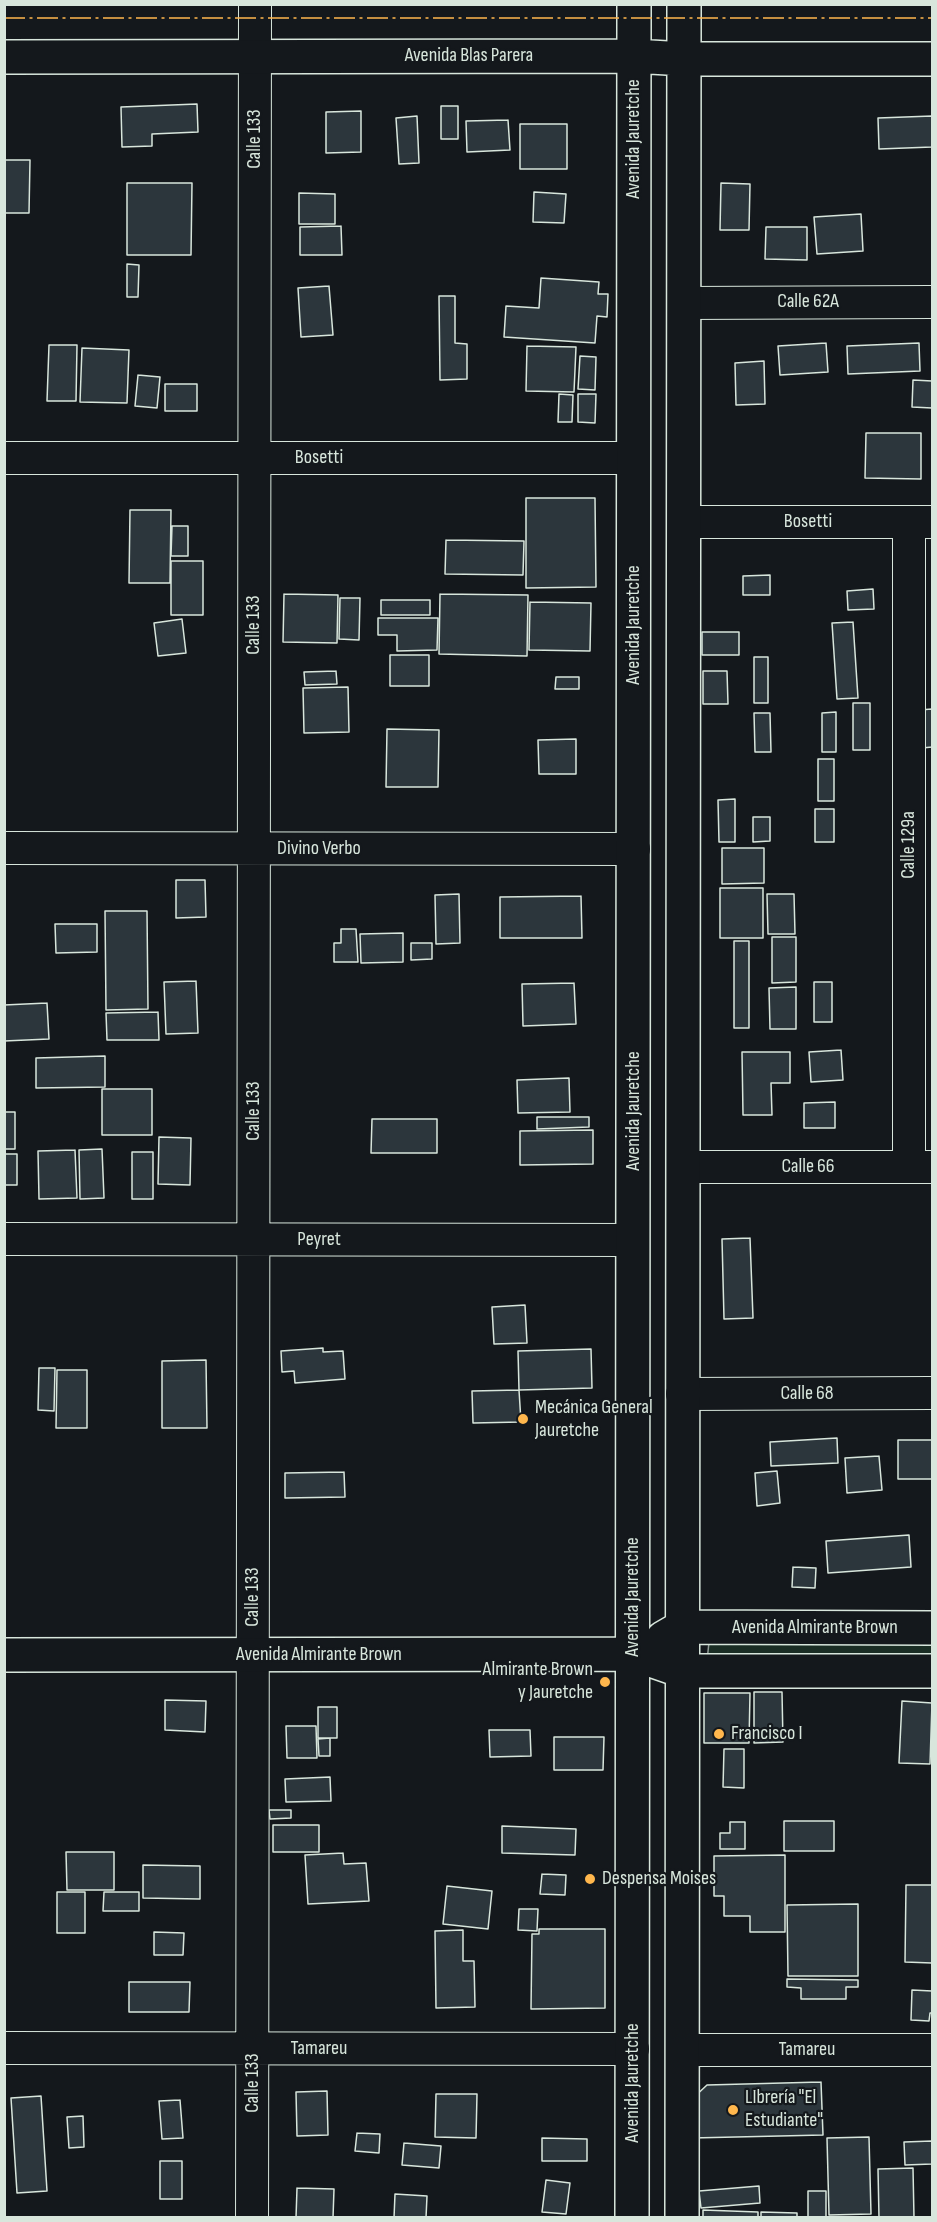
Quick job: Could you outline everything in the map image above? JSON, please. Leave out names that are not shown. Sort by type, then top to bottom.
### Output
[{"type":"main road","name":"Avenida Jauretche","points":[[633,2217],[634,4]]},
{"type":"main road","points":[[682,2217],[684,4]]},
{"type":"main road","name":"Avenida Blas Parera","points":[[4,57],[633,56],[684,59],[933,59]]},
{"type":"main road","name":"Avenida Almirante Brown","points":[[633,1654],[682,1627],[933,1628]]},
{"type":"main road","name":"Avenida Almirante Brown","points":[[4,1655],[633,1654],[682,1671],[933,1671]]},
{"type":"street","name":"Calle 133","points":[[252,2217],[255,4]]},
{"type":"street","name":"Calle 62A","points":[[684,303],[933,302]]},
{"type":"street","name":"Bosetti","points":[[4,458],[633,458]]},
{"type":"street","name":"Bosetti","points":[[684,522],[921,522]]},
{"type":"street","name":"Calle 129a","points":[[921,522],[921,1167]]},
{"type":"street","name":"Divino Verbo","points":[[4,848],[634,849]]},
{"type":"street","name":"Calle 66","points":[[683,1167],[921,1167]]},
{"type":"street","name":"Peyret","points":[[4,1239],[633,1240]]},
{"type":"street","name":"Calle 68","points":[[682,1394],[933,1393]]},
{"type":"street","name":"Tamareu","points":[[4,2048],[633,2049]]},
{"type":"street","name":"Tamareu","points":[[682,2050],[933,2050]]},
{"type":"green space","points":[[709,1642],[932,1642],[932,1661],[707,1661]]},
{"type":"building","points":[[197,104],[198,132],[152,134],[152,146],[122,147],[121,107]]},
{"type":"building","points":[[441,106],[458,106],[458,139],[441,139]]},
{"type":"building","points":[[361,111],[361,152],[326,153],[326,112]]},
{"type":"building","points":[[417,116],[419,163],[399,164],[396,118]]},
{"type":"building","points":[[932,116],[932,147],[879,149],[878,118]]},
{"type":"building","points":[[508,120],[510,150],[467,152],[466,121]]},
{"type":"building","points":[[520,124],[567,124],[567,169],[520,169]]},
{"type":"building","points":[[4,160],[30,160],[29,213],[4,213]]},
{"type":"building","points":[[127,183],[192,183],[191,255],[127,255]]},
{"type":"building","points":[[721,183],[750,184],[749,230],[720,230]]},
{"type":"building","points":[[534,192],[566,194],[564,223],[533,222]]},
{"type":"building","points":[[299,193],[335,194],[335,224],[299,224]]},
{"type":"building","points":[[861,214],[863,251],[817,254],[814,217]]},
{"type":"building","points":[[341,226],[342,255],[300,255],[300,227]]},
{"type":"building","points":[[766,227],[807,227],[807,260],[765,259]]},
{"type":"building","points":[[127,264],[139,265],[138,297],[127,297]]},
{"type":"building","points":[[541,278],[599,282],[598,294],[608,294],[607,317],[597,316],[595,343],[504,337],[506,306],[539,308]]},
{"type":"building","points":[[329,286],[333,335],[301,337],[298,288]]},
{"type":"building","points":[[439,296],[455,296],[455,343],[467,344],[467,379],[440,380]]},
{"type":"building","points":[[826,343],[828,372],[780,375],[778,346]]},
{"type":"building","points":[[919,343],[920,371],[848,374],[847,346]]},
{"type":"building","points":[[49,345],[77,345],[76,401],[47,401]]},
{"type":"building","points":[[527,346],[576,347],[574,392],[526,391]]},
{"type":"building","points":[[82,348],[129,350],[127,403],[80,402]]},
{"type":"building","points":[[580,356],[596,357],[595,390],[578,389]]},
{"type":"building","points":[[764,361],[765,404],[736,405],[735,363]]},
{"type":"building","points":[[138,375],[160,377],[157,408],[135,406]]},
{"type":"building","points":[[913,380],[932,381],[932,408],[912,407]]},
{"type":"building","points":[[165,384],[197,384],[197,411],[165,411]]},
{"type":"building","points":[[559,394],[573,395],[572,422],[558,422]]},
{"type":"building","points":[[578,394],[596,394],[595,423],[578,422]]},
{"type":"building","points":[[866,433],[921,433],[921,479],[865,478]]},
{"type":"building","points":[[526,498],[595,498],[596,587],[526,588]]},
{"type":"building","points":[[130,510],[171,510],[170,583],[129,583]]},
{"type":"building","points":[[172,526],[188,526],[188,556],[171,556]]},
{"type":"building","points":[[446,540],[524,541],[523,575],[445,574]]},
{"type":"building","points":[[171,561],[203,561],[203,615],[171,615]]},
{"type":"building","points":[[770,575],[770,595],[743,595],[743,576]]},
{"type":"building","points":[[873,589],[874,609],[848,610],[847,591]]},
{"type":"building","points":[[284,594],[338,595],[337,643],[283,642]]},
{"type":"building","points":[[440,594],[528,595],[527,656],[439,654]]},
{"type":"building","points":[[340,598],[360,598],[359,640],[339,639]]},
{"type":"building","points":[[381,600],[430,600],[430,615],[381,615]]},
{"type":"building","points":[[530,602],[591,603],[590,651],[529,650]]},
{"type":"building","points":[[378,618],[438,618],[437,650],[397,651],[397,635],[378,635]]},
{"type":"building","points":[[182,619],[186,653],[158,656],[154,623]]},
{"type":"building","points":[[853,622],[858,698],[837,699],[832,623]]},
{"type":"building","points":[[702,632],[739,632],[739,655],[702,655]]},
{"type":"building","points":[[390,655],[429,655],[429,686],[390,686]]},
{"type":"building","points":[[754,657],[768,657],[768,703],[754,703]]},
{"type":"building","points":[[336,671],[337,684],[305,685],[304,672]]},
{"type":"building","points":[[703,671],[727,671],[728,704],[703,704]]},
{"type":"building","points":[[556,677],[579,677],[579,689],[555,689]]},
{"type":"building","points":[[348,687],[349,732],[304,733],[303,688]]},
{"type":"building","points":[[853,703],[870,703],[870,750],[853,750]]},
{"type":"building","points":[[932,709],[932,747],[922,748],[919,710]]},
{"type":"building","points":[[836,712],[836,752],[822,752],[822,713]]},
{"type":"building","points":[[754,713],[770,713],[771,752],[755,752]]},
{"type":"building","points":[[387,729],[439,730],[438,787],[386,787]]},
{"type":"building","points":[[576,739],[576,774],[539,774],[538,740]]},
{"type":"building","points":[[818,759],[834,759],[834,801],[818,801]]},
{"type":"building","points":[[735,799],[735,842],[719,842],[718,800]]},
{"type":"building","points":[[815,809],[834,809],[834,842],[815,842]]},
{"type":"building","points":[[753,817],[770,817],[770,841],[753,842]]},
{"type":"building","points":[[722,848],[764,848],[764,883],[722,884]]},
{"type":"building","points":[[176,880],[205,880],[206,917],[176,918]]},
{"type":"building","points":[[720,888],[763,888],[763,938],[720,938]]},
{"type":"building","points":[[459,894],[460,943],[436,944],[435,895]]},
{"type":"building","points":[[767,894],[794,894],[795,934],[768,934]]},
{"type":"building","points":[[581,896],[582,938],[500,938],[500,897]]},
{"type":"building","points":[[105,911],[147,911],[148,1009],[106,1010]]},
{"type":"building","points":[[55,924],[97,924],[97,952],[56,953]]},
{"type":"building","points":[[341,929],[356,929],[358,962],[334,962],[334,943],[341,943]]},
{"type":"building","points":[[403,933],[403,962],[361,963],[360,934]]},
{"type":"building","points":[[772,937],[796,937],[796,982],[772,983]]},
{"type":"building","points":[[734,941],[749,941],[749,1028],[734,1028]]},
{"type":"building","points":[[411,943],[432,943],[432,959],[411,960]]},
{"type":"building","points":[[196,981],[198,1033],[166,1034],[164,982]]},
{"type":"building","points":[[814,982],[832,982],[832,1022],[814,1022]]},
{"type":"building","points":[[574,983],[576,1024],[523,1026],[522,984]]},
{"type":"building","points":[[796,987],[796,1029],[770,1029],[769,988]]},
{"type":"building","points":[[47,1003],[49,1039],[4,1041],[4,1005]]},
{"type":"building","points":[[158,1012],[159,1040],[107,1040],[106,1013]]},
{"type":"building","points":[[841,1050],[843,1080],[811,1082],[809,1052]]},
{"type":"building","points":[[742,1052],[790,1052],[790,1083],[771,1083],[772,1115],[743,1115]]},
{"type":"building","points":[[105,1056],[105,1087],[36,1088],[36,1058]]},
{"type":"building","points":[[569,1078],[570,1112],[518,1113],[517,1080]]},
{"type":"building","points":[[102,1089],[152,1089],[152,1135],[102,1135]]},
{"type":"building","points":[[835,1102],[835,1128],[804,1128],[804,1103]]},
{"type":"building","points":[[4,1112],[15,1112],[15,1149],[4,1149]]},
{"type":"building","points":[[537,1117],[589,1117],[589,1127],[537,1129]]},
{"type":"building","points":[[372,1119],[437,1119],[437,1153],[371,1153]]},
{"type":"building","points":[[593,1130],[593,1164],[520,1165],[520,1131]]},
{"type":"building","points":[[159,1137],[191,1138],[190,1185],[158,1184]]},
{"type":"building","points":[[102,1149],[104,1198],[80,1199],[79,1150]]},
{"type":"building","points":[[75,1150],[77,1198],[39,1199],[38,1151]]},
{"type":"building","points":[[132,1152],[153,1152],[153,1199],[132,1199]]},
{"type":"building","points":[[4,1154],[17,1154],[17,1185],[4,1185]]},
{"type":"building","points":[[750,1238],[753,1318],[724,1319],[722,1239]]},
{"type":"building","points":[[525,1305],[527,1343],[494,1344],[492,1307]]},
{"type":"building","points":[[323,1348],[323,1352],[343,1351],[345,1379],[295,1383],[294,1371],[282,1372],[281,1351]]},
{"type":"building","points":[[591,1349],[592,1388],[519,1390],[518,1351]]},
{"type":"building","points":[[206,1360],[207,1428],[162,1428],[162,1361]]},
{"type":"building","points":[[39,1368],[55,1368],[54,1411],[38,1410]]},
{"type":"building","points":[[57,1370],[87,1370],[87,1428],[56,1428]]},
{"type":"building","points":[[519,1390],[521,1422],[473,1423],[472,1391]]},
{"type":"building","points":[[837,1438],[838,1463],[771,1466],[770,1442]]},
{"type":"building","points":[[898,1440],[932,1440],[932,1479],[898,1479]]},
{"type":"building","points":[[879,1456],[882,1490],[847,1493],[845,1458]]},
{"type":"building","points":[[777,1471],[780,1503],[757,1506],[755,1473]]},
{"type":"building","points":[[344,1472],[345,1497],[285,1498],[285,1473]]},
{"type":"building","points":[[909,1535],[911,1567],[828,1573],[826,1541]]},
{"type":"building","points":[[793,1567],[816,1568],[815,1588],[792,1587]]},
{"type":"building","points":[[754,1692],[782,1692],[783,1742],[754,1743]]},
{"type":"building","points":[[704,1693],[750,1693],[749,1743],[704,1743]]},
{"type":"building","points":[[165,1700],[206,1701],[205,1732],[165,1730]]},
{"type":"building","points":[[902,1701],[932,1703],[930,1764],[899,1763]]},
{"type":"building","points":[[318,1707],[337,1707],[337,1738],[318,1738]]},
{"type":"building","points":[[286,1726],[316,1726],[317,1758],[287,1758]]},
{"type":"building","points":[[489,1730],[530,1730],[531,1756],[490,1757]]},
{"type":"building","points":[[554,1737],[604,1737],[603,1770],[554,1770]]},
{"type":"building","points":[[330,1738],[330,1756],[319,1756],[318,1739]]},
{"type":"building","points":[[724,1749],[744,1749],[744,1788],[723,1787]]},
{"type":"building","points":[[330,1777],[331,1801],[286,1802],[285,1779]]},
{"type":"building","points":[[269,1810],[291,1810],[291,1818],[270,1819]]},
{"type":"building","points":[[784,1821],[834,1821],[834,1851],[784,1851]]},
{"type":"building","points":[[730,1822],[745,1822],[745,1849],[720,1849],[720,1833],[730,1833]]},
{"type":"building","points":[[273,1825],[319,1825],[319,1852],[273,1852]]},
{"type":"building","points":[[502,1826],[576,1829],[575,1855],[502,1853]]},
{"type":"building","points":[[66,1852],[114,1852],[114,1890],[67,1890]]},
{"type":"building","points":[[343,1853],[344,1864],[366,1863],[369,1901],[308,1904],[305,1855]]},
{"type":"building","points":[[785,1855],[785,1932],[750,1932],[750,1916],[724,1916],[724,1896],[714,1896],[714,1856]]},
{"type":"building","points":[[143,1865],[200,1866],[200,1899],[143,1898]]},
{"type":"building","points":[[542,1874],[566,1875],[565,1895],[540,1894]]},
{"type":"building","points":[[906,1885],[932,1885],[932,1963],[905,1962]]},
{"type":"building","points":[[447,1886],[492,1891],[488,1929],[443,1924]]},
{"type":"building","points":[[57,1892],[85,1892],[85,1933],[57,1933]]},
{"type":"building","points":[[104,1892],[139,1892],[139,1911],[103,1911]]},
{"type":"building","points":[[858,1904],[858,1976],[788,1976],[787,1905]]},
{"type":"building","points":[[519,1909],[538,1909],[537,1931],[518,1930]]},
{"type":"building","points":[[539,1929],[605,1929],[605,2008],[531,2009],[532,1934],[539,1934]]},
{"type":"building","points":[[463,1930],[463,1961],[474,1961],[475,2007],[436,2008],[435,1931]]},
{"type":"building","points":[[154,1932],[184,1933],[183,1955],[154,1955]]},
{"type":"building","points":[[787,1979],[858,1980],[858,1987],[846,1987],[846,1999],[801,1999],[801,1988],[787,1987]]},
{"type":"building","points":[[129,1982],[190,1982],[189,2012],[129,2012]]},
{"type":"building","points":[[912,1990],[932,1991],[932,2013],[930,2013],[929,2021],[911,2020]]},
{"type":"building","points":[[821,2082],[823,2135],[692,2138],[691,2100],[707,2085]]},
{"type":"building","points":[[327,2091],[328,2135],[297,2136],[296,2092]]},
{"type":"building","points":[[436,2094],[477,2094],[476,2138],[435,2137]]},
{"type":"building","points":[[41,2096],[47,2191],[17,2193],[11,2098]]},
{"type":"building","points":[[180,2100],[183,2138],[162,2139],[159,2101]]},
{"type":"building","points":[[83,2116],[84,2147],[69,2148],[67,2117]]},
{"type":"building","points":[[357,2133],[380,2134],[379,2153],[355,2151]]},
{"type":"building","points":[[869,2137],[871,2214],[829,2215],[827,2138]]},
{"type":"building","points":[[542,2138],[587,2139],[587,2161],[542,2161]]},
{"type":"building","points":[[932,2141],[932,2164],[905,2165],[904,2142]]},
{"type":"building","points":[[404,2143],[441,2146],[439,2168],[402,2165]]},
{"type":"building","points":[[160,2161],[182,2161],[182,2199],[160,2199]]},
{"type":"building","points":[[913,2168],[914,2218],[879,2218],[878,2169]]},
{"type":"building","points":[[546,2180],[570,2183],[566,2214],[542,2212]]},
{"type":"building","points":[[759,2186],[760,2203],[701,2208],[699,2191]]},
{"type":"building","points":[[297,2188],[334,2189],[333,2218],[296,2218]]},
{"type":"building","points":[[808,2191],[826,2191],[826,2218],[808,2218]]},
{"type":"building","points":[[395,2194],[427,2196],[426,2218],[394,2218]]},
{"type":"building","points":[[703,2210],[758,2212],[758,2218],[703,2218]]},
{"type":"building","points":[[761,2212],[797,2213],[797,2218],[761,2218]]},
{"type":"power","points":[[4,18],[932,18]]},
{"type":"place","name":"Mecánica General Jauretche","points":[[523,1419]]},
{"type":"place","name":"Almirante Brown y Jauretche","points":[[605,1682]]},
{"type":"place","name":"Francisco I","points":[[719,1734]]},
{"type":"place","name":"Despensa Moises","points":[[590,1879]]},
{"type":"place","name":"LIbrería \"El Estudiante\"","points":[[733,2110]]}]
